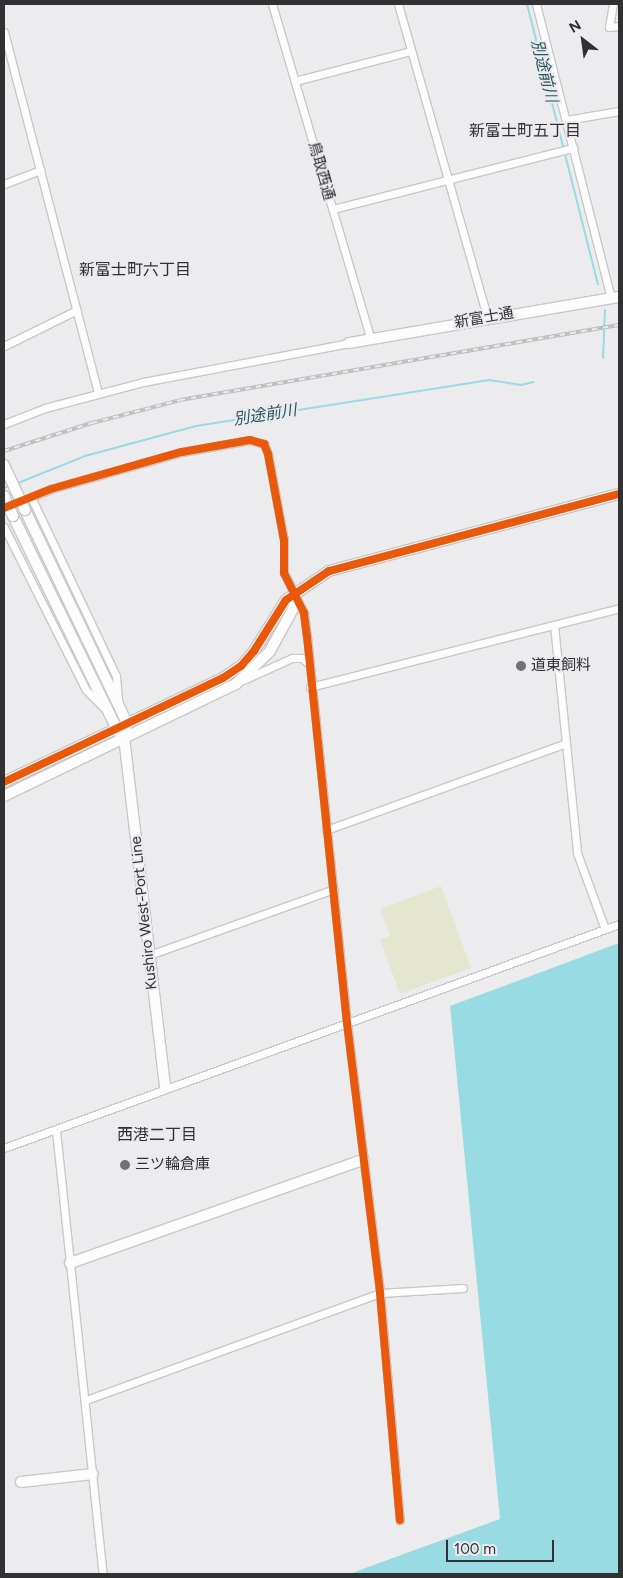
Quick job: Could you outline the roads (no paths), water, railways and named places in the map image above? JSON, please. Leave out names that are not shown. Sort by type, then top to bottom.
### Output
[{"type":"street","name":"鳥取西通","points":[[272,4],[370,338]]},
{"type":"street","points":[[398,4],[487,318]]},
{"type":"street","points":[[536,4],[573,148],[615,297]]},
{"type":"street","points":[[613,4],[609,27],[619,26]]},
{"type":"street","points":[[4,32],[98,394]]},
{"type":"street","points":[[295,81],[411,51]]},
{"type":"street","points":[[566,120],[619,112]]},
{"type":"street","points":[[332,209],[573,148]]},
{"type":"street","points":[[4,184],[40,170]]},
{"type":"street","name":"新富士通","points":[[350,344],[370,338],[615,297]]},
{"type":"street","points":[[4,346],[76,310]]},
{"type":"street","points":[[4,424],[98,394],[153,380],[350,344]]},
{"type":"street","points":[[4,508],[31,497],[182,452],[250,440],[264,444],[284,540],[284,573],[304,613],[310,687],[334,889],[347,1023],[380,1293],[400,1520]]},
{"type":"street","points":[[4,465],[127,723]]},
{"type":"street","points":[[4,782],[223,678],[241,666],[286,600],[296,596],[321,575],[345,565],[619,494]]},
{"type":"street","points":[[4,496],[115,728],[124,737]]},
{"type":"street","points":[[31,497],[116,676],[119,706]]},
{"type":"street","points":[[4,527],[86,690],[108,711]]},
{"type":"street","points":[[243,680],[270,651],[294,607],[296,596]]},
{"type":"street","points":[[310,687],[619,608]]},
{"type":"street","points":[[554,625],[577,853],[605,929]]},
{"type":"street","points":[[4,796],[292,658],[302,658],[309,664]]},
{"type":"street","name":"Kushiro West-Port Line","points":[[127,723],[124,737],[165,1088]]},
{"type":"street","points":[[326,830],[566,743]]},
{"type":"street","points":[[149,955],[334,889]]},
{"type":"street","points":[[4,1148],[619,924]]},
{"type":"street","points":[[56,1130],[103,1574]]},
{"type":"street","points":[[70,1263],[363,1160]]},
{"type":"street","points":[[86,1400],[380,1293],[463,1288]]},
{"type":"street","points":[[20,1482],[93,1474]]},
{"type":"water","points":[[619,943],[619,1574],[349,1574],[500,1519],[450,1006]]},
{"type":"waterway","name":"別途前川","points":[[527,4],[598,284]]},
{"type":"waterway","name":"別途前川","points":[[603,358],[605,310]]},
{"type":"waterway","name":"別途前川","points":[[18,483],[85,456],[196,426],[489,380],[521,385],[534,382]]},
{"type":"waterway","name":"別途前川","points":[[4,488],[11,485]]},
{"type":"railway","points":[[4,451],[92,423],[180,400],[619,325]]},
{"type":"place","name":"道東飼料","points":[[521,666]]},
{"type":"place","name":"三ツ輪倉庫","points":[[125,1165]]},
{"type":"district","name":"新富士町五丁目","points":[[525,131]]},
{"type":"district","name":"新富士町六丁目","points":[[135,270]]},
{"type":"district","name":"西港二丁目","points":[[157,1135]]}]
